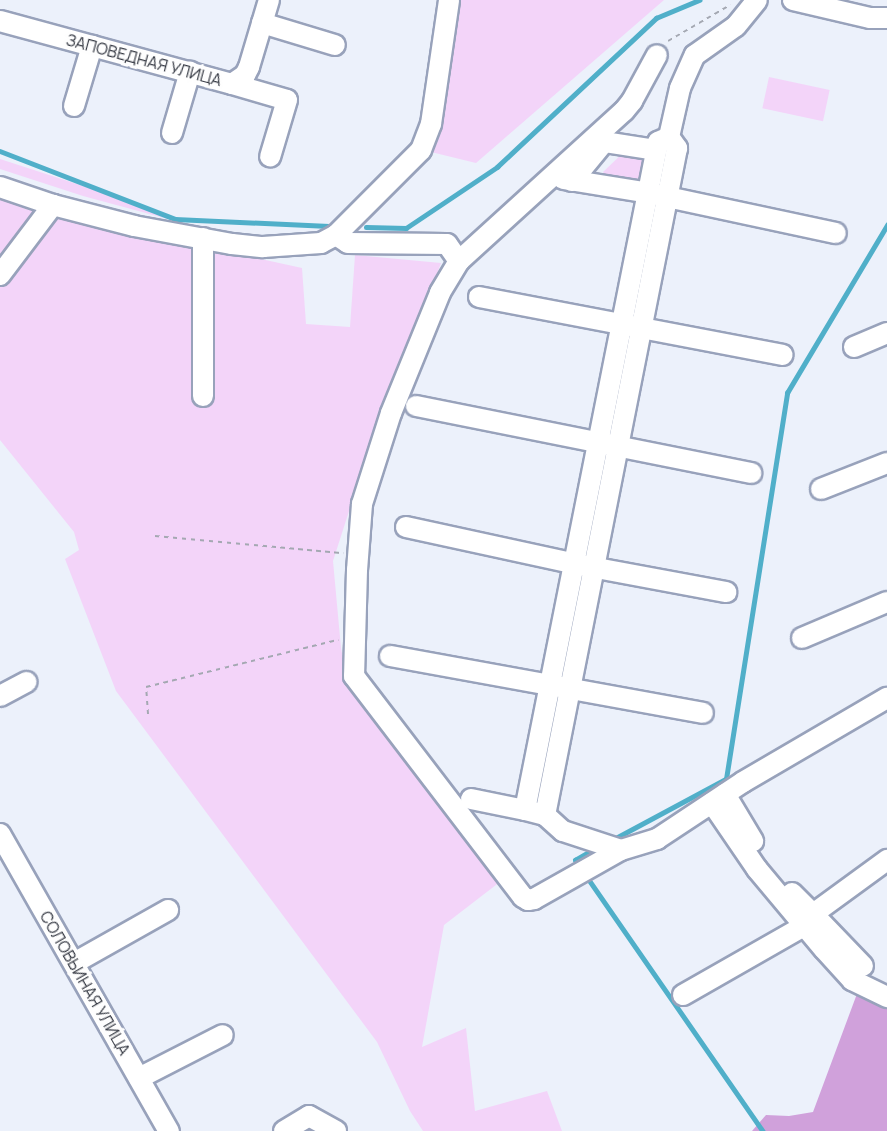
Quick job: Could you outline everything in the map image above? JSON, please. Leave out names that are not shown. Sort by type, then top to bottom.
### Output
[{"type":"street","name":"ЗАПОВЕДНАЯ УЛИЦА","points":[[0,21],[232,84],[245,75],[249,68],[269,0]]},
{"type":"street","points":[[0,187],[53,205],[134,226],[263,246],[321,243],[336,235],[421,150],[431,124],[449,0]]},
{"type":"street","points":[[525,810],[550,687],[584,566],[609,446],[658,195],[662,144],[680,88],[695,55],[736,26],[757,0]]},
{"type":"street","points":[[793,0],[870,18],[887,18]]},
{"type":"street","points":[[262,23],[334,45]]},
{"type":"street","points":[[74,106],[92,46]]},
{"type":"street","points":[[657,55],[632,101],[624,111],[459,261],[440,293],[391,413],[362,504],[354,676],[523,897],[528,900],[534,899],[621,850],[657,839],[718,799],[887,698]]},
{"type":"street","points":[[172,133],[190,72]]},
{"type":"street","points":[[232,84],[287,100],[270,158]]},
{"type":"street","points":[[662,144],[604,142],[567,180],[658,195],[836,233]]},
{"type":"street","points":[[0,275],[53,205]]},
{"type":"street","points":[[336,235],[348,243],[447,244],[459,261]]},
{"type":"street","points":[[203,238],[203,396]]},
{"type":"street","points":[[479,297],[783,355]]},
{"type":"street","points":[[854,347],[887,333]]},
{"type":"street","points":[[416,406],[751,473]]},
{"type":"street","points":[[821,489],[887,463]]},
{"type":"street","points":[[406,526],[584,566],[726,592]]},
{"type":"street","points":[[545,815],[570,689],[584,566]]},
{"type":"street","points":[[802,638],[887,602]]},
{"type":"street","points":[[390,656],[550,687],[703,713]]},
{"type":"street","points":[[0,696],[26,682]]},
{"type":"street","points":[[471,799],[545,815],[563,831],[621,850]]},
{"type":"street","points":[[718,799],[801,904],[809,920],[852,980],[887,997]]},
{"type":"street","name":"СОЛОВЬИНАЯ УЛИЦА","points":[[0,834],[169,1131]]},
{"type":"street","points":[[682,995],[809,920],[887,860]]},
{"type":"street","points":[[74,963],[168,910]]},
{"type":"street","points":[[809,920],[863,966]]},
{"type":"street","points":[[139,1078],[223,1035]]},
{"type":"street","points":[[284,1131],[309,1116],[336,1131]]},
{"type":"path","points":[[657,55],[671,39],[730,5]]},
{"type":"path","points":[[154,536],[358,554]]},
{"type":"path","points":[[148,714],[146,687],[355,636]]},
{"type":"shaded area","points":[[453,0],[664,0],[476,163],[431,152],[436,135]]},
{"type":"shaded area","points":[[769,77],[830,90],[823,121],[762,108]]},
{"type":"shaded area","points":[[625,151],[645,157],[641,183],[606,177],[603,172]]},
{"type":"shaded area","points":[[0,159],[120,198],[168,219],[83,196],[0,169]]},
{"type":"shaded area","points":[[0,193],[39,211],[302,268],[306,324],[350,327],[355,255],[441,263],[359,480],[333,561],[341,648],[348,684],[505,878],[444,925],[422,1047],[466,1028],[475,1111],[547,1091],[562,1131],[423,1131],[410,1111],[377,1042],[116,691],[65,559],[79,550],[74,532],[0,440]]},
{"type":"shaded area","points":[[861,983],[887,1008],[887,1131],[752,1131],[766,1115],[789,1116],[813,1112]]},
{"type":"waterway","points":[[366,227],[406,228],[497,167],[656,18],[699,0]]},
{"type":"waterway","points":[[0,151],[175,219],[329,226]]},
{"type":"waterway","points":[[612,840],[726,779],[787,393],[887,225]]},
{"type":"waterway","points":[[580,868],[575,860],[596,848]]},
{"type":"waterway","points":[[585,874],[763,1131]]}]
